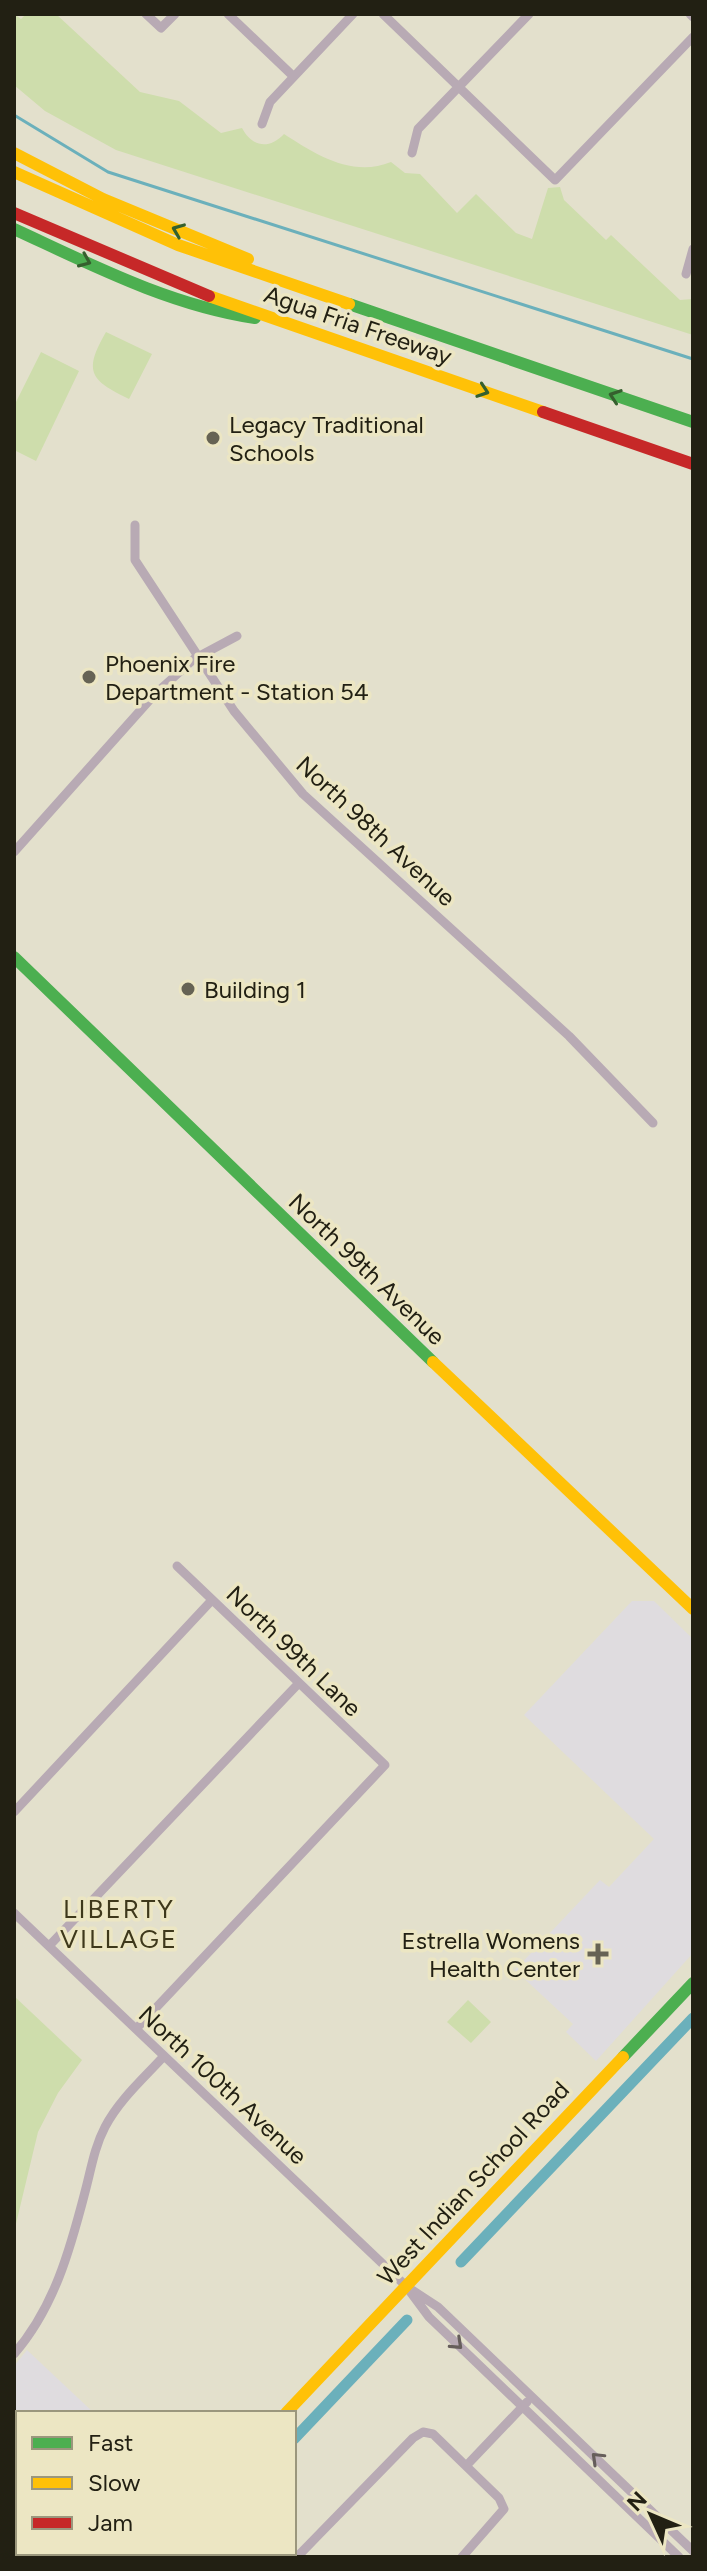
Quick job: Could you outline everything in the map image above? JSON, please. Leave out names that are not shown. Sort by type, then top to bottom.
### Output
[{"type":"main road","points":[[14,153],[123,208],[255,261],[298,287]]},
{"type":"main road","name":"Agua Fria Freeway","points":[[14,172],[145,232],[692,422]]},
{"type":"main road","name":"Agua Fria Freeway","points":[[14,213],[173,283],[693,467]]},
{"type":"main road","points":[[14,229],[162,293],[228,316],[277,320]]},
{"type":"main road","name":"North 99th Avenue","points":[[14,957],[393,1325],[693,1609]]},
{"type":"main road","name":"West Indian School Road","points":[[288,2411],[693,1983]]},
{"type":"street","points":[[146,14],[161,28],[175,14]]},
{"type":"street","points":[[228,14],[293,76]]},
{"type":"street","points":[[262,124],[270,102],[353,14]]},
{"type":"street","points":[[383,14],[555,180],[693,37]]},
{"type":"street","points":[[412,153],[418,129],[529,14]]},
{"type":"street","points":[[686,274],[693,249]]},
{"type":"street","name":"North 98th Avenue","points":[[135,525],[135,560],[242,721],[303,794],[569,1036],[653,1123]]},
{"type":"street","points":[[14,852],[155,694],[198,656],[237,636]]},
{"type":"street","name":"North 99th Lane","points":[[136,2029],[385,1765],[177,1566]]},
{"type":"street","points":[[14,1812],[212,1600]]},
{"type":"street","points":[[49,1946],[299,1683]]},
{"type":"street","name":"North 100th Avenue","points":[[14,1913],[406,2286]]},
{"type":"street","points":[[14,2354],[49,2301],[65,2267],[94,2154],[105,2127],[119,2106],[164,2056]]},
{"type":"street","points":[[406,2286],[438,2307],[693,2551]]},
{"type":"street","points":[[406,2286],[429,2317],[679,2557]]},
{"type":"street","points":[[466,2466],[533,2397]]},
{"type":"street","points":[[297,2557],[413,2438],[423,2432],[433,2434],[499,2498],[504,2509],[498,2520],[462,2557]]},
{"type":"shaded area","points":[[632,1601],[654,1601],[693,1639],[693,1953],[596,2061],[566,2032],[573,2024],[515,1970],[600,1880],[609,1887],[654,1839],[524,1715]]},
{"type":"shaded area","points":[[27,2350],[92,2411],[16,2411],[16,2555],[129,2555],[127,2557],[14,2557],[14,2366]]},
{"type":"green space","points":[[14,14],[21,19],[26,14],[56,14],[140,92],[179,101],[221,133],[242,128],[251,139],[261,144],[273,142],[284,134],[321,156],[348,165],[362,167],[391,162],[405,173],[420,174],[457,213],[476,194],[516,233],[532,239],[548,188],[560,187],[564,200],[606,240],[611,235],[680,300],[693,299],[693,335],[116,150],[45,111],[14,85]]},
{"type":"green space","points":[[106,332],[152,354],[129,399],[106,386],[94,373],[94,357]]},
{"type":"green space","points":[[41,352],[79,371],[36,461],[14,450],[14,406]]},
{"type":"green space","points":[[14,1996],[82,2060],[58,2093],[38,2132],[14,2232]]},
{"type":"green space","points":[[468,2000],[491,2022],[471,2043],[447,2022]]},
{"type":"waterway","points":[[14,115],[108,172],[693,359]]},
{"type":"waterway","points":[[461,2262],[693,2018]]},
{"type":"waterway","points":[[491,2154],[497,2159]]},
{"type":"waterway","points":[[441,2209],[441,2219]]},
{"type":"waterway","points":[[296,2437],[407,2320]]},
{"type":"traffic: fast","points":[[14,229],[162,294],[255,318]]},
{"type":"traffic: fast","points":[[349,304],[693,422]]},
{"type":"traffic: fast","points":[[14,957],[433,1362]]},
{"type":"traffic: fast","points":[[623,2057],[693,1983]]},
{"type":"traffic: slow","points":[[14,153],[103,199],[248,259]]},
{"type":"traffic: slow","points":[[14,172],[178,245],[349,304]]},
{"type":"traffic: slow","points":[[209,296],[543,412]]},
{"type":"traffic: slow","points":[[433,1362],[693,1609]]},
{"type":"traffic: slow","points":[[288,2411],[623,2057]]},
{"type":"traffic: jam","points":[[14,213],[209,296]]},
{"type":"traffic: jam","points":[[543,412],[693,464]]},
{"type":"place","name":"Legacy Traditional Schools","points":[[213,438]]},
{"type":"place","name":"Phoenix Fire Department - Station 54","points":[[89,677]]},
{"type":"place","name":"Building 1","points":[[188,989]]},
{"type":"place","name":"Estrella Womens Health Center","points":[[598,1954]]},
{"type":"district","name":"LIBERTY VILLAGE","points":[[119,1924]]}]
